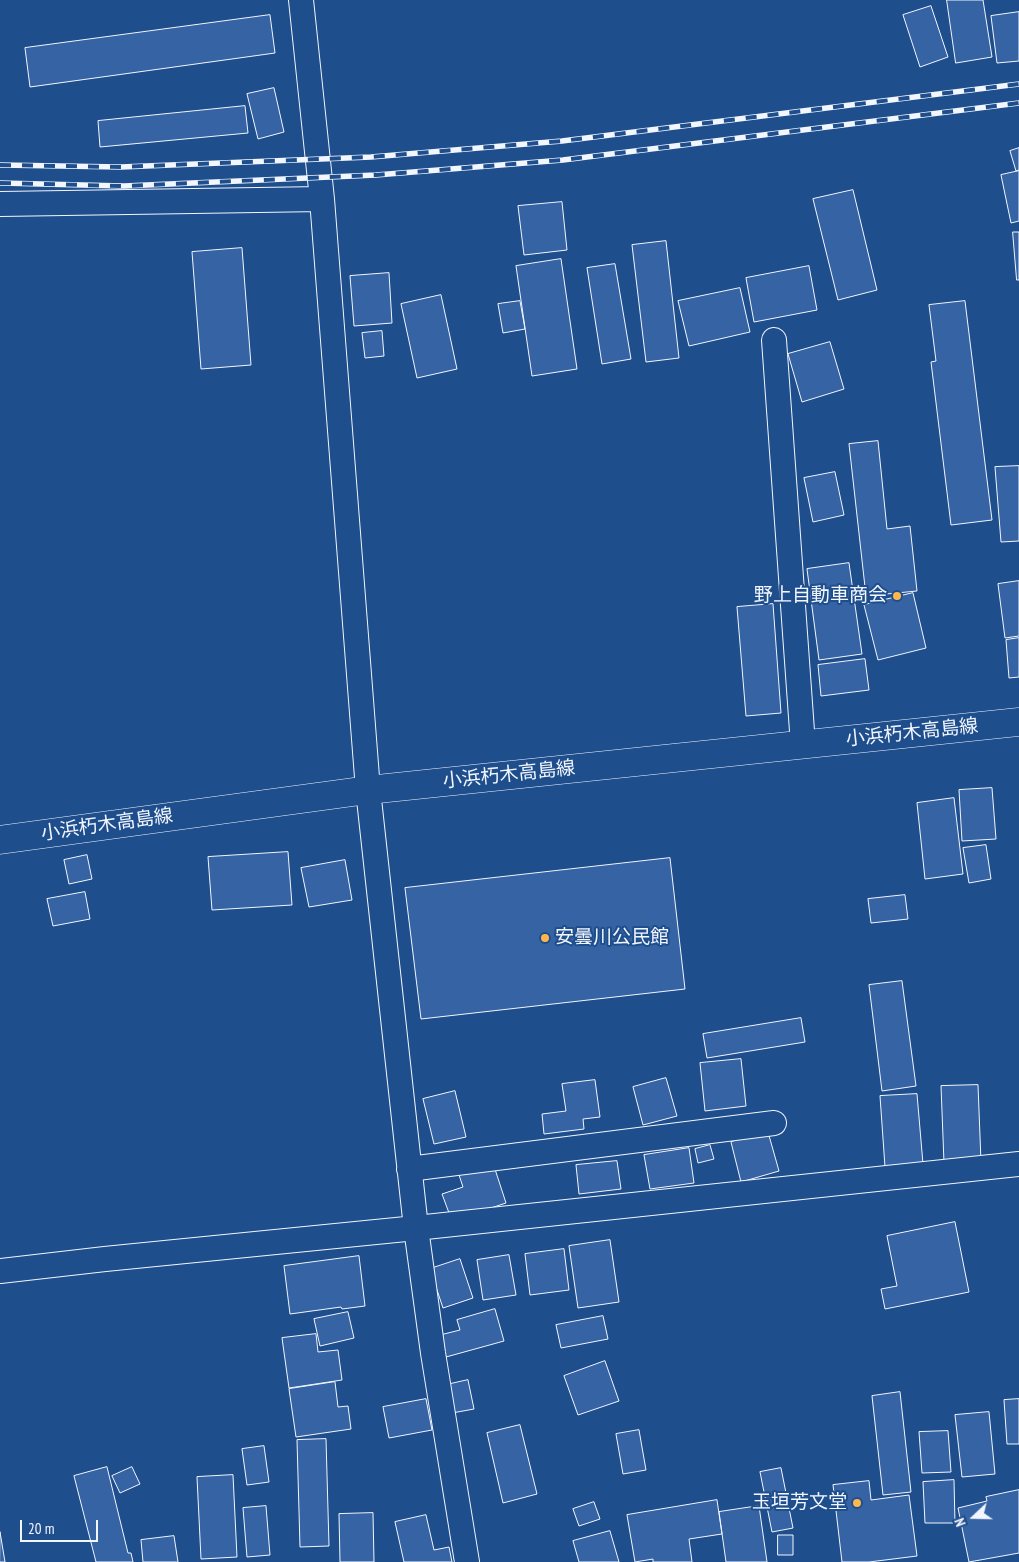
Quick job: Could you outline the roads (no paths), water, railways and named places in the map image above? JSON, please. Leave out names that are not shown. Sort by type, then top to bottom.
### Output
[{"type":"main road","name":"小浜朽木高島線","points":[[0,840],[368,790],[1019,722]]},
{"type":"street","points":[[301,0],[322,198],[368,790],[416,1228],[433,1353],[467,1562]]},
{"type":"street","points":[[0,204],[322,198]]},
{"type":"street","points":[[774,340],[803,744]]},
{"type":"street","points":[[410,1169],[774,1123]]},
{"type":"street","points":[[0,1272],[105,1259],[1019,1164]]},
{"type":"railway","points":[[0,165],[121,167],[371,157],[562,141],[1019,84]]},
{"type":"railway","points":[[0,183],[124,186],[376,175],[563,160],[1019,103]]},
{"type":"place","name":"野上自動車商会","points":[[897,596]]},
{"type":"place","name":"安曇川公民館","points":[[545,938]]},
{"type":"place","name":"玉垣芳文堂","points":[[857,1503]]}]
